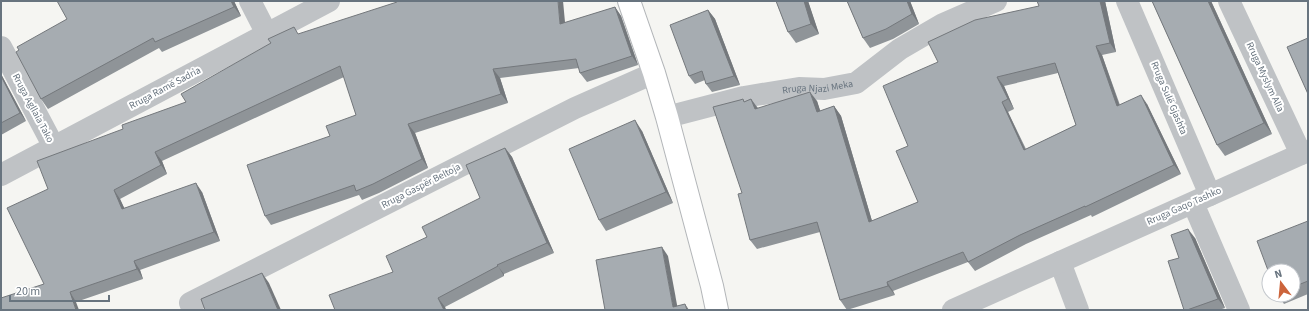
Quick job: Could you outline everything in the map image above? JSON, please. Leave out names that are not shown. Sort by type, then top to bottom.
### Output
[{"type":"main road","points":[[629,1],[654,73],[667,117],[717,310]]},
{"type":"street","points":[[250,1],[267,34]]},
{"type":"street","name":"Rruga Ramë Sadria","points":[[1,175],[329,1]]},
{"type":"street","name":"Rruga Njazi Meka","points":[[667,117],[744,97],[799,88],[824,88],[856,83],[900,49],[943,24],[996,1]]},
{"type":"street","name":"Rruga Sulë Gjashta","points":[[1127,1],[1202,199],[1240,310]]},
{"type":"street","name":"Rruga Myslym Alla","points":[[1229,1],[1305,152]]},
{"type":"street","name":"Rruga Agllaia Tako","points":[[1,48],[54,147]]},
{"type":"street","name":"Rruga Gaspër Beltoja","points":[[190,303],[575,108],[654,73]]},
{"type":"street","name":"Rruga Gaqo Tashko","points":[[953,310],[1305,152]]},
{"type":"street","points":[[1060,262],[1078,310]]},
{"type":"building","points":[[57,1],[231,1],[234,7],[155,42],[153,38],[41,99],[16,52],[19,50],[17,47],[67,19]]},
{"type":"building","points":[[397,1],[558,1],[560,24],[615,7],[632,56],[580,73],[576,59],[493,69],[501,94],[408,124],[422,159],[356,191],[354,185],[265,216],[247,165],[330,136],[326,126],[356,115],[340,66],[155,152],[161,165],[114,190],[122,209],[196,183],[214,232],[134,261],[137,269],[70,292],[76,310],[1,310],[1,298],[44,284],[7,208],[48,189],[37,161],[123,129],[122,125],[186,102],[181,94],[271,43],[268,39],[294,27],[298,34]]},
{"type":"building","points":[[776,1],[804,1],[811,24],[788,32]]},
{"type":"building","points":[[847,1],[907,1],[912,14],[886,29],[863,38]]},
{"type":"building","points":[[1037,1],[1100,1],[1110,43],[1096,46],[1117,106],[1141,95],[1174,165],[1085,207],[1020,235],[968,262],[963,252],[887,282],[888,286],[840,300],[817,222],[750,240],[738,194],[742,193],[713,107],[743,99],[744,102],[751,99],[755,109],[810,92],[817,112],[834,106],[869,222],[918,202],[896,151],[908,146],[883,86],[938,62],[928,42],[975,20],[1039,6]],"holes":[[[1055,63],[1076,125],[1024,150],[1002,102],[1008,99],[997,77]]]},
{"type":"building","points":[[1152,1],[1208,1],[1264,123],[1217,145]]},
{"type":"building","points":[[708,10],[734,76],[706,84],[702,71],[689,76],[670,25]]},
{"type":"building","points":[[1308,38],[1308,94],[1287,47]]},
{"type":"building","points":[[1,76],[20,113],[1,123]]},
{"type":"building","points":[[635,120],[666,192],[599,220],[569,149]]},
{"type":"building","points":[[505,148],[547,243],[497,265],[498,266],[438,298],[444,310],[335,310],[329,295],[393,272],[386,256],[427,237],[422,227],[480,198],[466,165]]},
{"type":"building","points":[[1308,221],[1308,281],[1301,284],[1301,263],[1265,263],[1257,241]]},
{"type":"building","points":[[1188,229],[1218,299],[1184,310],[1168,261],[1179,258],[1171,235]]},
{"type":"building","points":[[662,247],[673,307],[685,304],[687,310],[605,310],[596,260]]},
{"type":"building","points":[[262,273],[278,310],[205,310],[201,299]]}]
